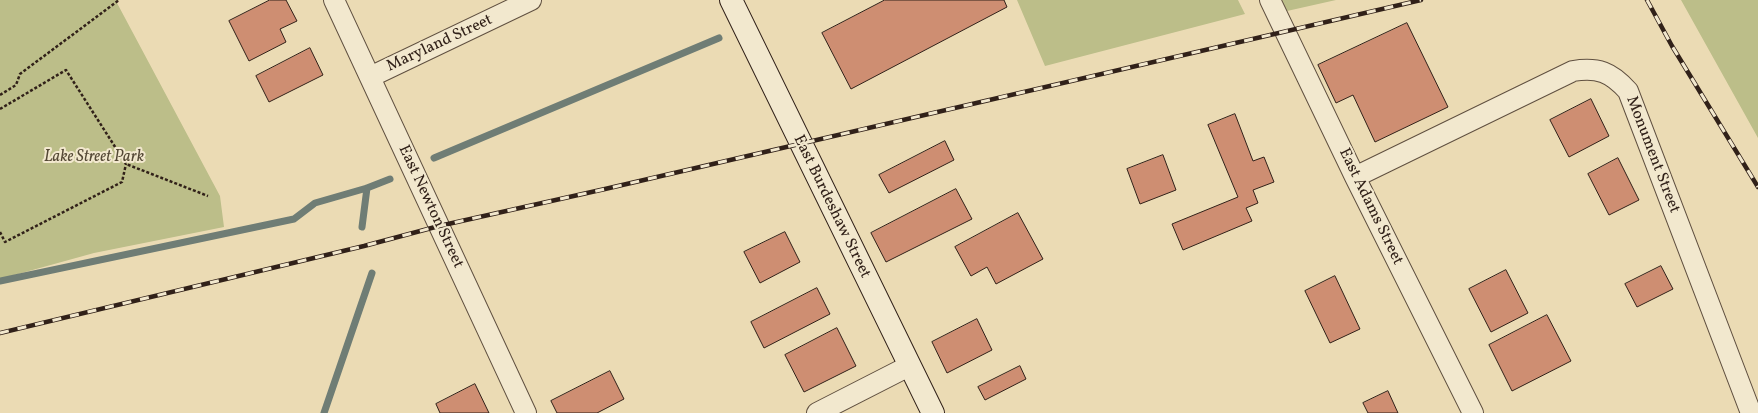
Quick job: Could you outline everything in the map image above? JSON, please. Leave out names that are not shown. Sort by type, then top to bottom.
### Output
[{"type":"street","name":"East Newton Street","points":[[334,0],[526,413]]},
{"type":"street","name":"Maryland Street","points":[[370,77],[531,0]]},
{"type":"street","name":"East Burdeshaw Street","points":[[731,0],[932,413]]},
{"type":"street","name":"East Adams Street","points":[[1270,0],[1355,177],[1473,413]]},
{"type":"street","name":"Monument Street","points":[[1355,177],[1573,71],[1586,69],[1599,70],[1610,74],[1628,91],[1751,413]]},
{"type":"street","points":[[817,413],[909,366]]},
{"type":"path","points":[[0,95],[16,85],[20,74],[119,0]]},
{"type":"path","points":[[0,109],[66,70],[126,164],[208,196]]},
{"type":"path","points":[[0,232],[5,242],[122,182],[126,164]]},
{"type":"green space","name":"Lake Street Park","points":[[0,0],[119,0],[117,3],[220,196],[224,227],[94,253],[0,279]]},
{"type":"green space","points":[[1017,0],[1238,0],[1245,14],[1045,66]]},
{"type":"green space","points":[[1282,0],[1336,0],[1287,11]]},
{"type":"green space","points":[[1681,0],[1758,0],[1758,138]]},
{"type":"building","points":[[270,0],[286,0],[297,21],[280,29],[286,42],[249,61],[229,21]]},
{"type":"building","points":[[885,0],[1004,0],[1007,7],[851,89],[822,33]]},
{"type":"building","points":[[1407,23],[1448,107],[1375,142],[1353,95],[1336,103],[1318,65]]},
{"type":"building","points":[[310,48],[323,75],[269,102],[256,76]]},
{"type":"building","points":[[1591,99],[1609,136],[1569,157],[1550,120]]},
{"type":"building","points":[[1235,114],[1253,161],[1264,157],[1274,182],[1253,190],[1258,203],[1246,208],[1252,221],[1183,250],[1172,224],[1238,197],[1208,125]]},
{"type":"building","points":[[945,141],[954,160],[889,193],[879,175]]},
{"type":"building","points":[[1163,155],[1176,190],[1140,204],[1127,169]]},
{"type":"building","points":[[1618,158],[1639,200],[1609,215],[1588,174]]},
{"type":"building","points":[[956,189],[972,219],[886,262],[871,233]]},
{"type":"building","points":[[1018,213],[1043,259],[996,284],[987,267],[971,276],[955,247]]},
{"type":"building","points":[[785,232],[800,262],[760,283],[744,252]]},
{"type":"building","points":[[1661,266],[1673,289],[1637,307],[1625,284]]},
{"type":"building","points":[[1506,270],[1528,313],[1491,332],[1469,289]]},
{"type":"building","points":[[1335,276],[1360,329],[1330,343],[1305,291]]},
{"type":"building","points":[[817,288],[830,314],[764,348],[751,322]]},
{"type":"building","points":[[1547,315],[1571,361],[1512,391],[1489,345]]},
{"type":"building","points":[[977,319],[992,350],[947,373],[932,342]]},
{"type":"building","points":[[837,328],[856,366],[804,392],[785,355]]},
{"type":"building","points":[[1020,366],[1026,379],[985,400],[978,387]]},
{"type":"building","points":[[610,371],[624,399],[597,413],[557,413],[551,401]]},
{"type":"building","points":[[475,384],[489,413],[440,413],[436,404]]},
{"type":"building","points":[[1388,391],[1398,413],[1368,413],[1363,403]]},
{"type":"waterway","points":[[434,158],[719,38]]},
{"type":"waterway","points":[[0,281],[294,219],[315,203],[367,188],[390,179]]},
{"type":"waterway","points":[[362,227],[367,188]]},
{"type":"waterway","points":[[324,413],[372,273]]},
{"type":"railway","points":[[0,333],[364,246],[439,226],[1421,0]]},
{"type":"railway","points":[[1647,0],[1672,46],[1758,187]]}]
